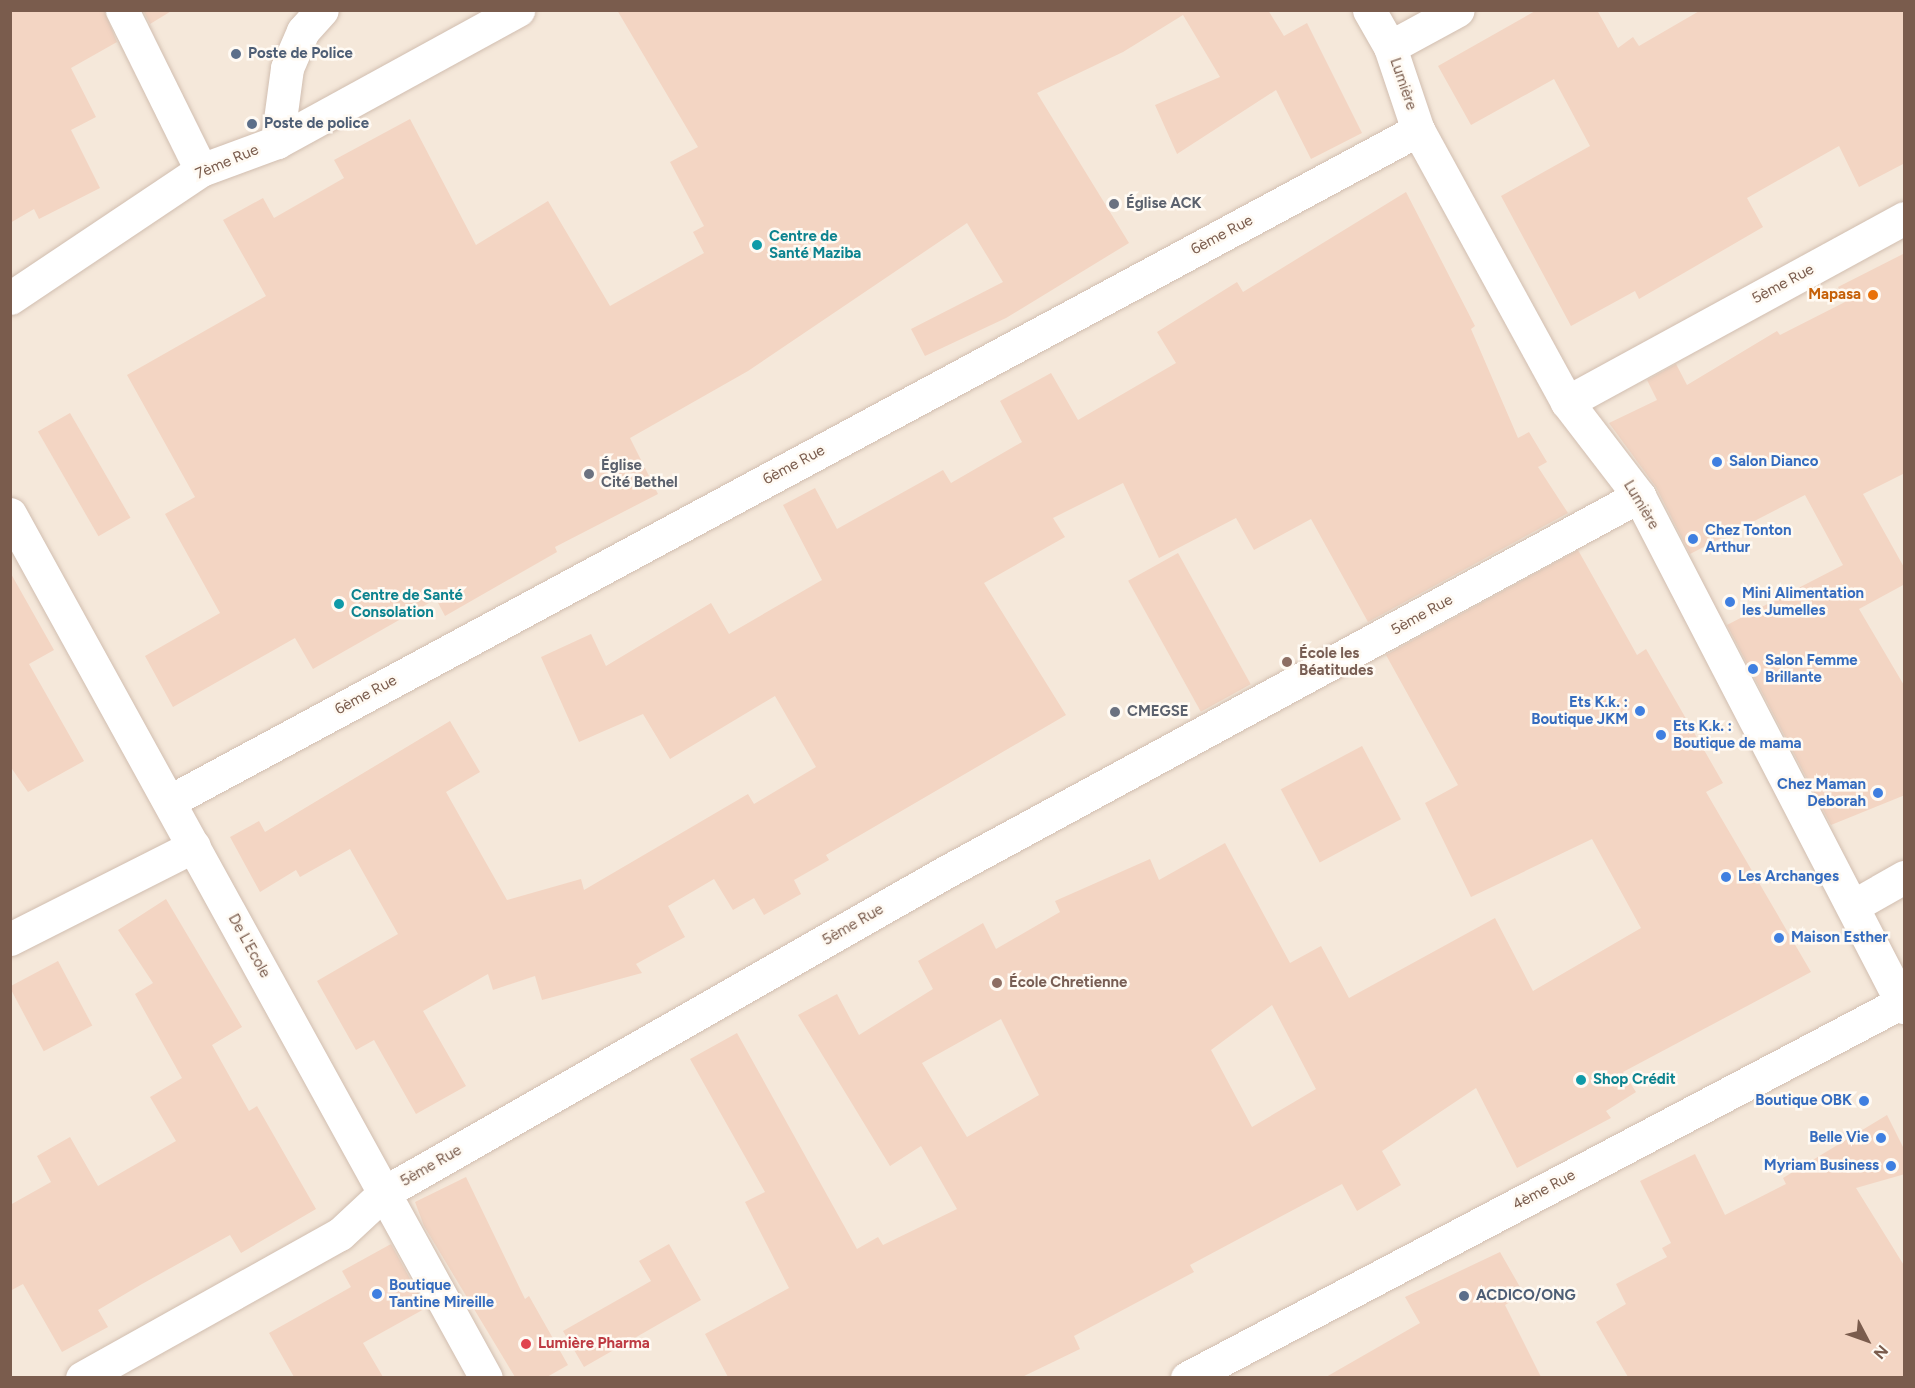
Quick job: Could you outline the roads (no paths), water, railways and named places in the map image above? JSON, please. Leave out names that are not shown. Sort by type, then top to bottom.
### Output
[{"type":"street","points":[[122,10],[201,170]]},
{"type":"street","points":[[277,142],[287,68],[303,31],[322,10]]},
{"type":"street","name":"7ème Rue","points":[[10,298],[201,170],[277,142],[518,10]]},
{"type":"street","name":"Lumière","points":[[1370,10],[1390,47],[1418,130],[1567,402],[1639,496],[1903,1004]]},
{"type":"street","points":[[1390,47],[1458,10]]},
{"type":"street","name":"6ème Rue","points":[[170,801],[1418,130]]},
{"type":"street","name":"5ème Rue","points":[[1567,402],[1905,218]]},
{"type":"street","name":"5ème Rue","points":[[82,1377],[340,1234],[385,1192],[942,874],[1639,496]]},
{"type":"street","name":"De L'Ecole","points":[[10,514],[486,1377]]},
{"type":"street","points":[[10,939],[194,846]]},
{"type":"street","points":[[1853,906],[1905,877]]},
{"type":"street","name":"4ème Rue","points":[[1187,1377],[1903,1004]]},
{"type":"place","name":"Poste de Police","points":[[236,54]]},
{"type":"place","name":"Poste de police","points":[[252,124]]},
{"type":"place","name":"Église ACK","points":[[1114,204]]},
{"type":"place","name":"Centre de Santé Maziba","points":[[757,245]]},
{"type":"place","name":"Mapasa","points":[[1873,295]]},
{"type":"place","name":"Salon Dianco","points":[[1717,462]]},
{"type":"place","name":"Église Cité Bethel","points":[[589,474]]},
{"type":"place","name":"Chez Tonton Arthur","points":[[1693,539]]},
{"type":"place","name":"Mini Alimentation les Jumelles","points":[[1730,602]]},
{"type":"place","name":"Centre de Santé Consolation","points":[[339,604]]},
{"type":"place","name":"École les Béatitudes","points":[[1287,662]]},
{"type":"place","name":"Salon Femme Brillante","points":[[1753,669]]},
{"type":"place","name":"Ets K.k. : Boutique JKM","points":[[1640,711]]},
{"type":"place","name":"CMEGSE","points":[[1115,712]]},
{"type":"place","name":"Ets K.k. : Boutique de mama","points":[[1661,735]]},
{"type":"place","name":"Chez Maman Deborah","points":[[1878,793]]},
{"type":"place","name":"Les Archanges","points":[[1726,877]]},
{"type":"place","name":"Maison Esther","points":[[1779,938]]},
{"type":"place","name":"École Chretienne","points":[[997,983]]},
{"type":"place","name":"Shop Crédit","points":[[1581,1080]]},
{"type":"place","name":"Boutique OBK","points":[[1864,1101]]},
{"type":"place","name":"Belle Vie","points":[[1881,1138]]},
{"type":"place","name":"Myriam Business","points":[[1891,1166]]},
{"type":"place","name":"Boutique Tantine Mireille","points":[[377,1294]]},
{"type":"place","name":"ACDICO/ONG","points":[[1464,1296]]},
{"type":"place","name":"Lumière Pharma","points":[[526,1344]]}]
